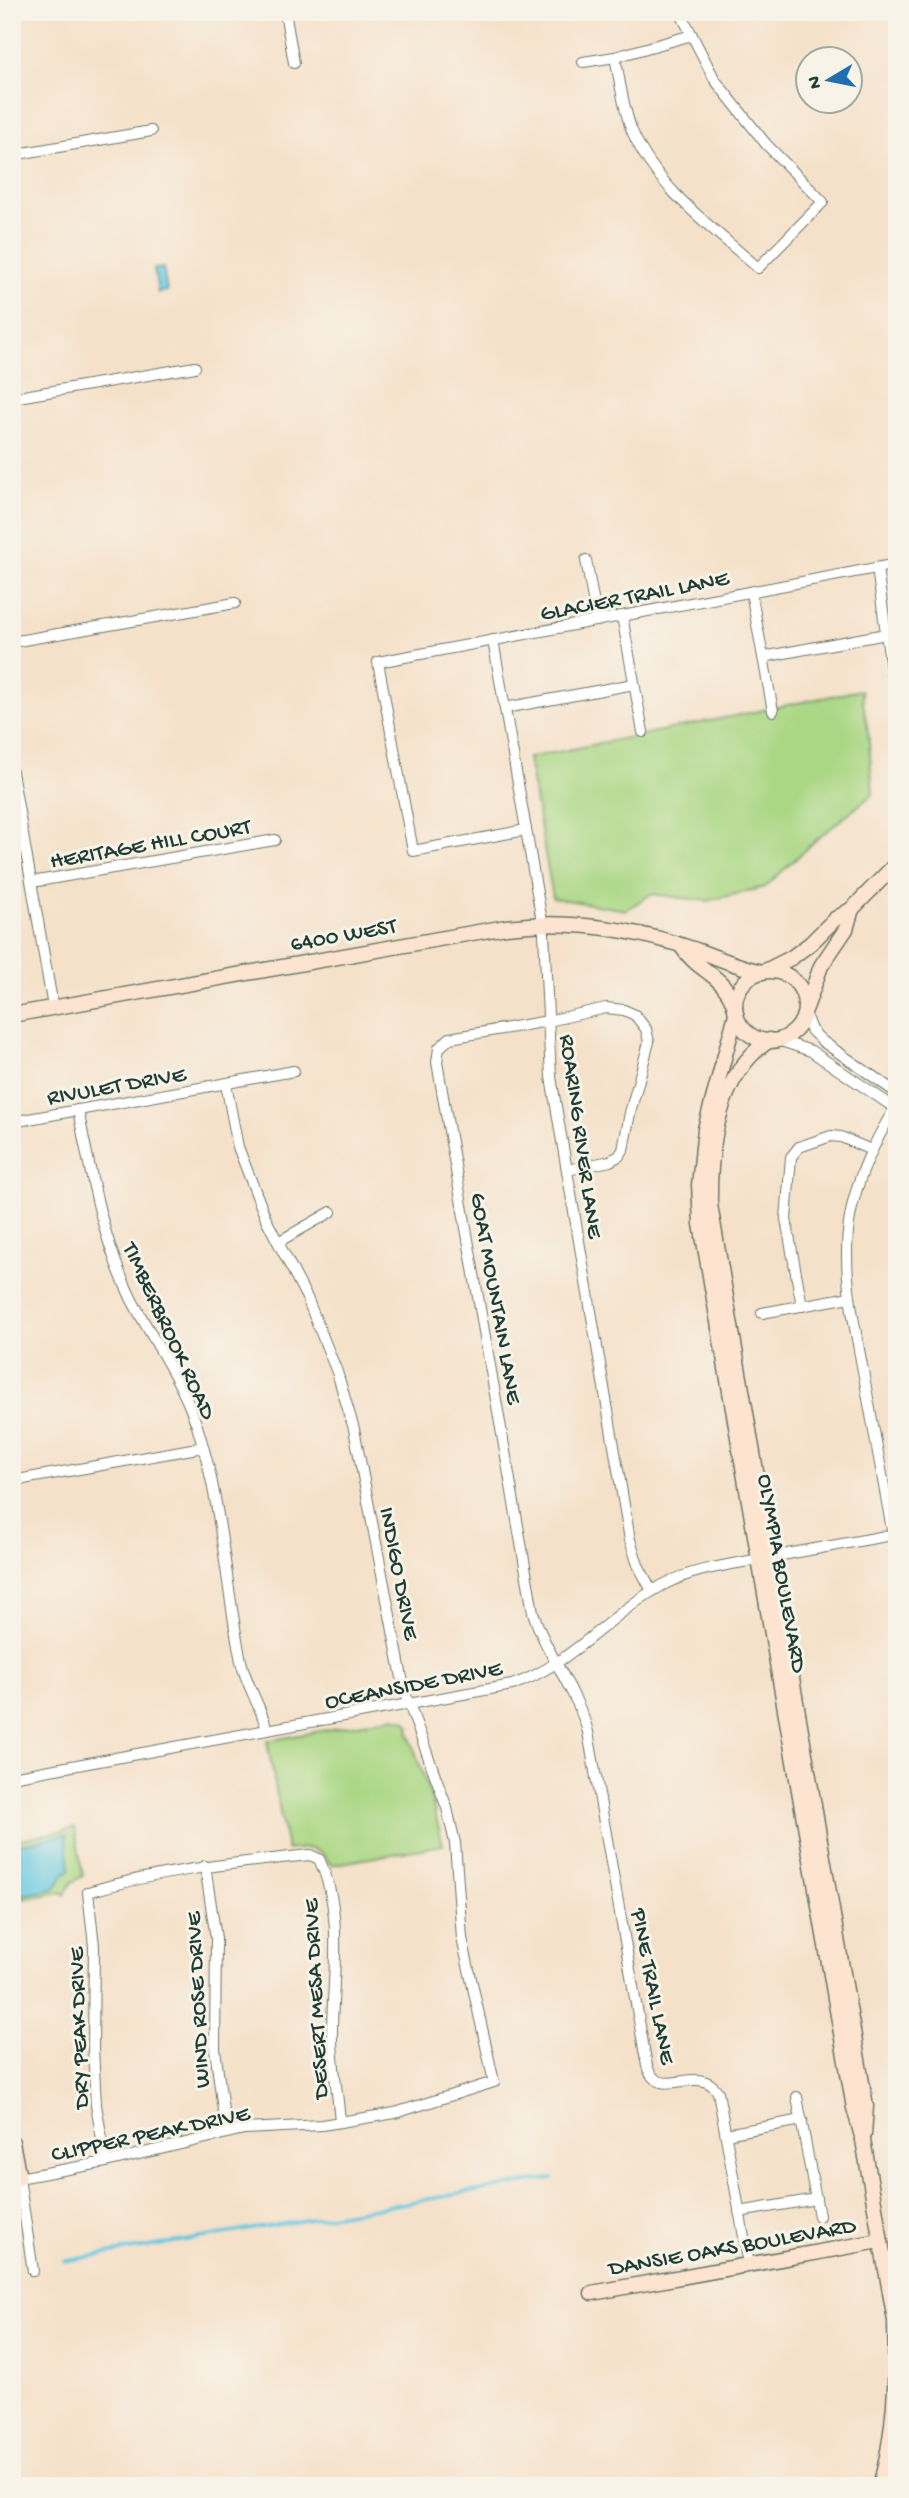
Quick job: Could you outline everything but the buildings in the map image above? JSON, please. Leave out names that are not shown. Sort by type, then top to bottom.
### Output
[{"type":"street","points":[[285,12],[294,62]]},
{"type":"street","points":[[615,57],[632,130],[645,156],[697,214],[758,268],[822,202],[766,144],[715,80],[680,12]]},
{"type":"street","points":[[583,62],[615,57],[692,35]]},
{"type":"street","points":[[12,155],[151,131]]},
{"type":"street","points":[[12,398],[195,367]]},
{"type":"street","points":[[586,560],[597,621]]},
{"type":"street","name":"GLACIER TRAIL LANE","points":[[526,830],[413,851],[378,662],[897,564]]},
{"type":"street","points":[[877,568],[892,676],[897,684]]},
{"type":"street","points":[[751,592],[773,711]]},
{"type":"street","points":[[12,642],[235,603]]},
{"type":"street","points":[[622,616],[643,732]]},
{"type":"street","points":[[763,657],[886,634]]},
{"type":"street","name":"ROARING RIVER LANE","points":[[493,640],[542,924],[551,1077],[630,1540],[638,1565],[652,1591]]},
{"type":"street","points":[[505,708],[634,684]]},
{"type":"street","points":[[12,772],[53,1007]]},
{"type":"street","name":"HERITAGE HILL COURT","points":[[32,882],[275,840]]},
{"type":"street","points":[[895,1534],[850,1297],[847,1261],[849,1219],[859,1181],[871,1150],[896,1106],[811,1051],[774,1040],[763,1040],[750,1034],[741,1024],[736,1012],[737,995],[744,983],[802,951],[835,919],[852,909],[897,863]]},
{"type":"street","points":[[774,1040],[795,1030],[805,1011],[821,966],[846,929],[852,909]]},
{"type":"street","name":"6400 WEST","points":[[12,1015],[506,927],[542,924],[576,924],[619,929],[763,972]]},
{"type":"street","name":"6400 WEST","points":[[682,947],[696,964],[724,984],[736,1012]]},
{"type":"street","points":[[763,972],[778,972],[796,983],[803,995],[811,1030],[822,1041],[897,1093]]},
{"type":"street","name":"GOAT MOUNTAIN LANE","points":[[557,1664],[541,1636],[533,1612],[436,1057],[441,1044],[450,1038],[606,1008],[630,1012],[640,1019],[649,1042],[629,1113],[622,1153],[610,1161],[567,1170]]},
{"type":"street","name":"OLYMPIA BOULEVARD","points":[[736,1012],[705,1129],[700,1165],[699,1205],[866,2106],[863,2140],[896,2328],[893,2423],[880,2486]]},
{"type":"street","name":"OLYMPIA BOULEVARD","points":[[764,1558],[712,1226],[710,1189],[715,1139],[728,1093],[745,1060],[774,1040]]},
{"type":"street","name":"RIVULET DRIVE","points":[[12,1122],[294,1071]]},
{"type":"street","name":"INDIGO DRIVE","points":[[226,1084],[238,1147],[266,1219],[307,1298],[332,1359],[354,1429],[375,1545],[409,1704],[447,1808],[454,1843],[462,1938],[494,2082]]},
{"type":"street","name":"TIMBERBROOK ROAD","points":[[78,1110],[91,1178],[108,1243],[131,1298],[185,1395],[203,1447],[212,1482],[242,1664],[267,1730]]},
{"type":"street","points":[[802,1306],[786,1219],[791,1157],[799,1147],[831,1136],[841,1136],[871,1150]]},
{"type":"street","points":[[278,1242],[331,1212]]},
{"type":"street","points":[[762,1313],[850,1297]]},
{"type":"street","points":[[12,1481],[203,1447]]},
{"type":"street","name":"OCEANSIDE DRIVE","points":[[12,1777],[512,1685],[557,1664],[652,1591],[691,1574],[895,1534]]},
{"type":"street","name":"PINE TRAIL LANE","points":[[557,1664],[575,1695],[588,1732],[648,2071],[655,2080],[665,2083],[699,2079],[712,2084],[719,2096],[749,2265]]},
{"type":"street","name":"DESERT MESA DRIVE","points":[[88,1892],[126,1881],[205,1866],[310,1856],[319,1859],[326,1876],[333,1916],[335,1955],[332,2041],[340,2122]]},
{"type":"street","name":"WIND ROSE DRIVE","points":[[205,1866],[216,1938],[215,2049],[226,2133]]},
{"type":"street","name":"DRY PEAK DRIVE","points":[[88,1892],[94,1945],[93,2049],[96,2105],[106,2162]]},
{"type":"street","name":"CLIPPER PEAK DRIVE","points":[[15,2179],[106,2162],[244,2129],[340,2122],[395,2113],[494,2082]]},
{"type":"street","points":[[797,2097],[820,2216]]},
{"type":"street","points":[[726,2134],[802,2120]]},
{"type":"street","points":[[12,2142],[15,2179],[33,2271]]},
{"type":"street","points":[[739,2212],[816,2199]]},
{"type":"street","name":"DANSIE OAKS BOULEVARD","points":[[592,2293],[880,2241]]},
{"type":"street","points":[[891,2486],[897,2464]]},
{"type":"green space","points":[[861,690],[868,732],[873,794],[817,839],[765,887],[707,901],[651,894],[626,910],[553,898],[528,758]]},
{"type":"green space","points":[[395,1717],[406,1721],[410,1727],[408,1731],[431,1798],[443,1845],[331,1865],[322,1854],[312,1849],[287,1850],[267,1741]]},
{"type":"green space","points":[[75,1828],[83,1876],[71,1883],[65,1895],[62,1892],[12,1901],[12,1841]]},
{"type":"water","points":[[163,268],[167,291],[158,293],[154,269]]},
{"type":"water","points":[[66,1834],[70,1869],[62,1876],[55,1889],[12,1897],[12,1846]]},
{"type":"waterway","points":[[65,2261],[553,2178]]}]
